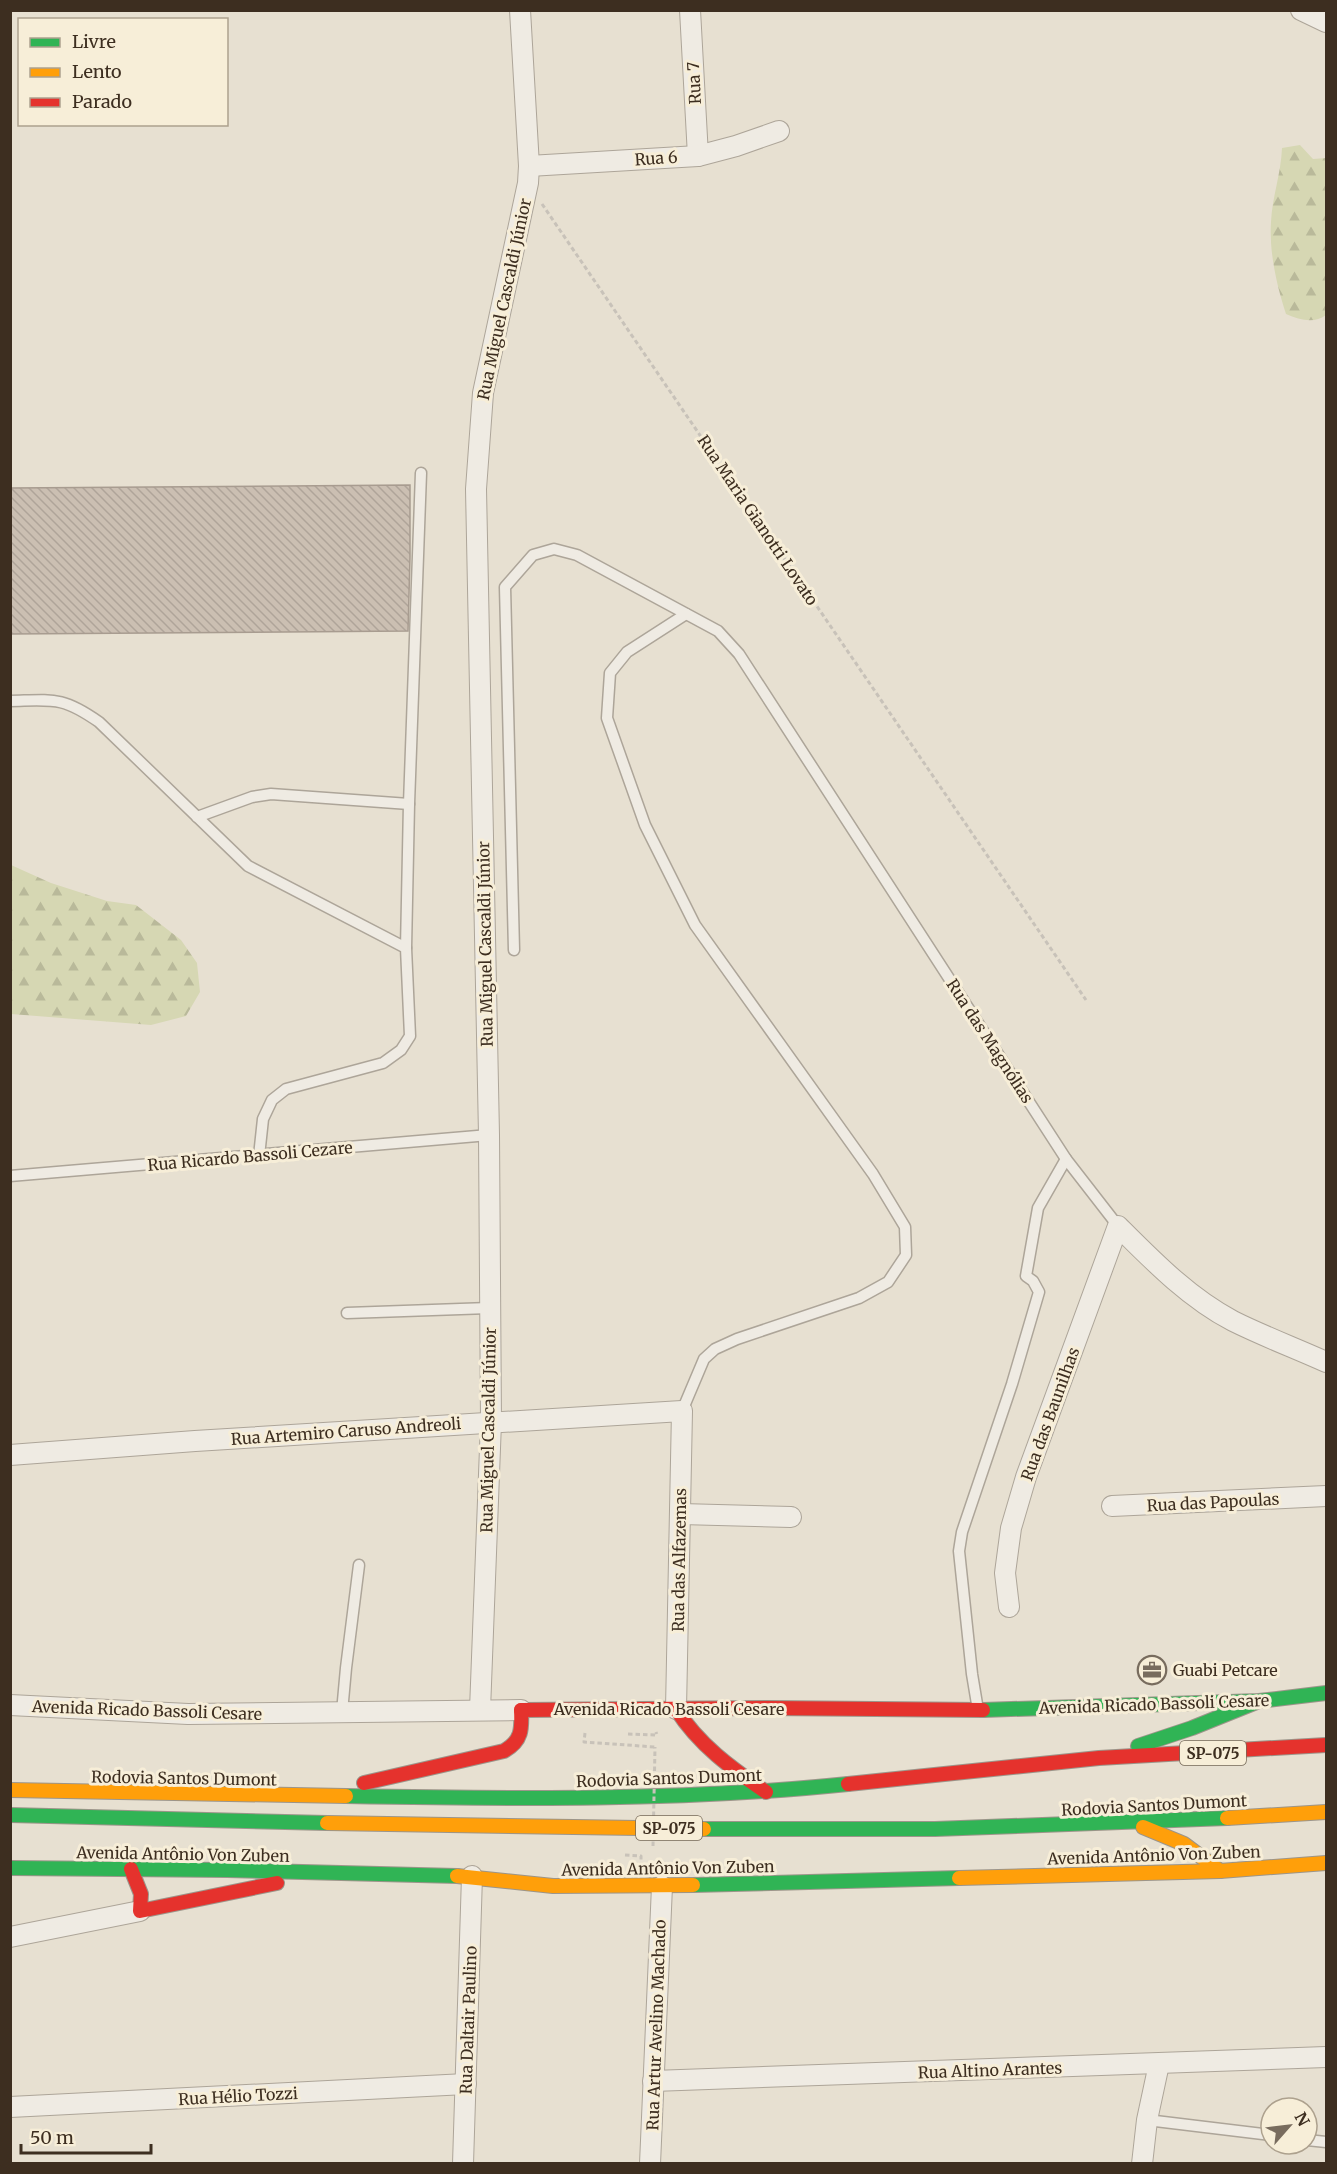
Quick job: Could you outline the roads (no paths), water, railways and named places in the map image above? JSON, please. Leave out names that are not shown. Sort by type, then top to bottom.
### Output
[{"type":"main road","name":"Avenida Ricado Bassoli Cesare","points":[[521,1710],[978,1710],[1259,1701],[1326,1693]]},
{"type":"main road","points":[[1099,1758],[1192,1728],[1259,1701]]},
{"type":"main road","points":[[676,1709],[697,1740],[727,1766],[766,1792]]},
{"type":"main road","points":[[313,1797],[504,1751],[514,1746],[520,1737],[521,1710]]},
{"type":"main road","name":"Rodovia Santos Dumont","points":[[10,1790],[496,1799],[766,1792],[1099,1758],[1194,1755],[1326,1745]]},
{"type":"main road","name":"Rodovia Santos Dumont","points":[[10,1815],[228,1821],[806,1830],[1123,1824],[1326,1812]]},
{"type":"main road","points":[[1123,1824],[1173,1838],[1205,1858],[1220,1871]]},
{"type":"main road","name":"Avenida Antônio Von Zuben","points":[[10,1868],[472,1876],[553,1886],[662,1887],[1220,1871],[1326,1863]]},
{"type":"main road","points":[[131,1869],[141,1894],[140,1911],[326,1873]]},
{"type":"street","points":[[520,10],[529,175]]},
{"type":"street","name":"Rua 7","points":[[690,10],[698,156]]},
{"type":"street","points":[[1301,10],[1326,22]]},
{"type":"street","name":"Rua 6","points":[[529,175],[698,156],[779,131]]},
{"type":"street","name":"Rua Miguel Cascaldi Júnior","points":[[480,1710],[491,1422],[489,1135],[476,489],[483,393],[529,175]]},
{"type":"street","name":"Rua das Magnólias","points":[[1118,1226],[1190,1293],[1224,1315],[1326,1362]]},
{"type":"street","name":"Rua das Baunilhas","points":[[1009,1607],[1005,1573],[1011,1528],[1026,1477],[1118,1226]]},
{"type":"street","name":"Rua Artemiro Caruso Andreoli","points":[[10,1455],[681,1411]]},
{"type":"street","name":"Rua das Alfazemas","points":[[676,1709],[681,1411]]},
{"type":"street","name":"Rua das Papoulas","points":[[1112,1506],[1320,1497]]},
{"type":"street","points":[[681,1514],[791,1517]]},
{"type":"street","name":"Avenida Ricado Bassoli Cesare","points":[[10,1705],[188,1714],[521,1710]]},
{"type":"street","name":"Rua Daltair Paulino","points":[[464,2163],[472,1876]]},
{"type":"street","name":"Rua Artur Avelino Machado","points":[[650,2163],[662,1887]]},
{"type":"street","points":[[10,1937],[140,1911]]},
{"type":"street","name":"Rua Altino Arantes","points":[[653,2081],[1326,2057]]},
{"type":"street","points":[[1142,2163],[1147,2120],[1159,2064]]},
{"type":"street","name":"Rua Hélio Tozzi","points":[[10,2107],[466,2084]]},
{"type":"lane","points":[[259,1156],[263,1119],[272,1100],[286,1089],[383,1063],[401,1050],[410,1036],[406,948],[421,473]]},
{"type":"lane","name":"Rua das Magnólias","points":[[514,950],[505,587],[533,555],[554,549],[577,555],[718,631],[729,642],[746,664],[1066,1159],[1118,1226]]},
{"type":"lane","points":[[681,1411],[704,1359],[715,1349],[859,1298],[888,1282],[906,1255],[904,1227],[873,1174],[695,925],[645,825],[606,718],[610,673],[627,652],[686,614]]},
{"type":"lane","points":[[10,701],[57,700],[78,707],[99,722],[248,866],[406,948]]},
{"type":"lane","points":[[197,817],[252,797],[271,794],[409,804]]},
{"type":"lane","name":"Rua Ricardo Bassoli Cezare","points":[[10,1176],[489,1135]]},
{"type":"lane","points":[[978,1710],[959,1551],[962,1532],[1012,1384],[1039,1292],[1034,1281],[1026,1276],[1038,1208],[1066,1159]]},
{"type":"lane","points":[[347,1313],[489,1308]]},
{"type":"lane","points":[[342,1712],[359,1565]]},
{"type":"lane","points":[[1147,2120],[1259,2134]]},
{"type":"place","name":"Guabi Petcare","points":[[1152,1670]]}]
